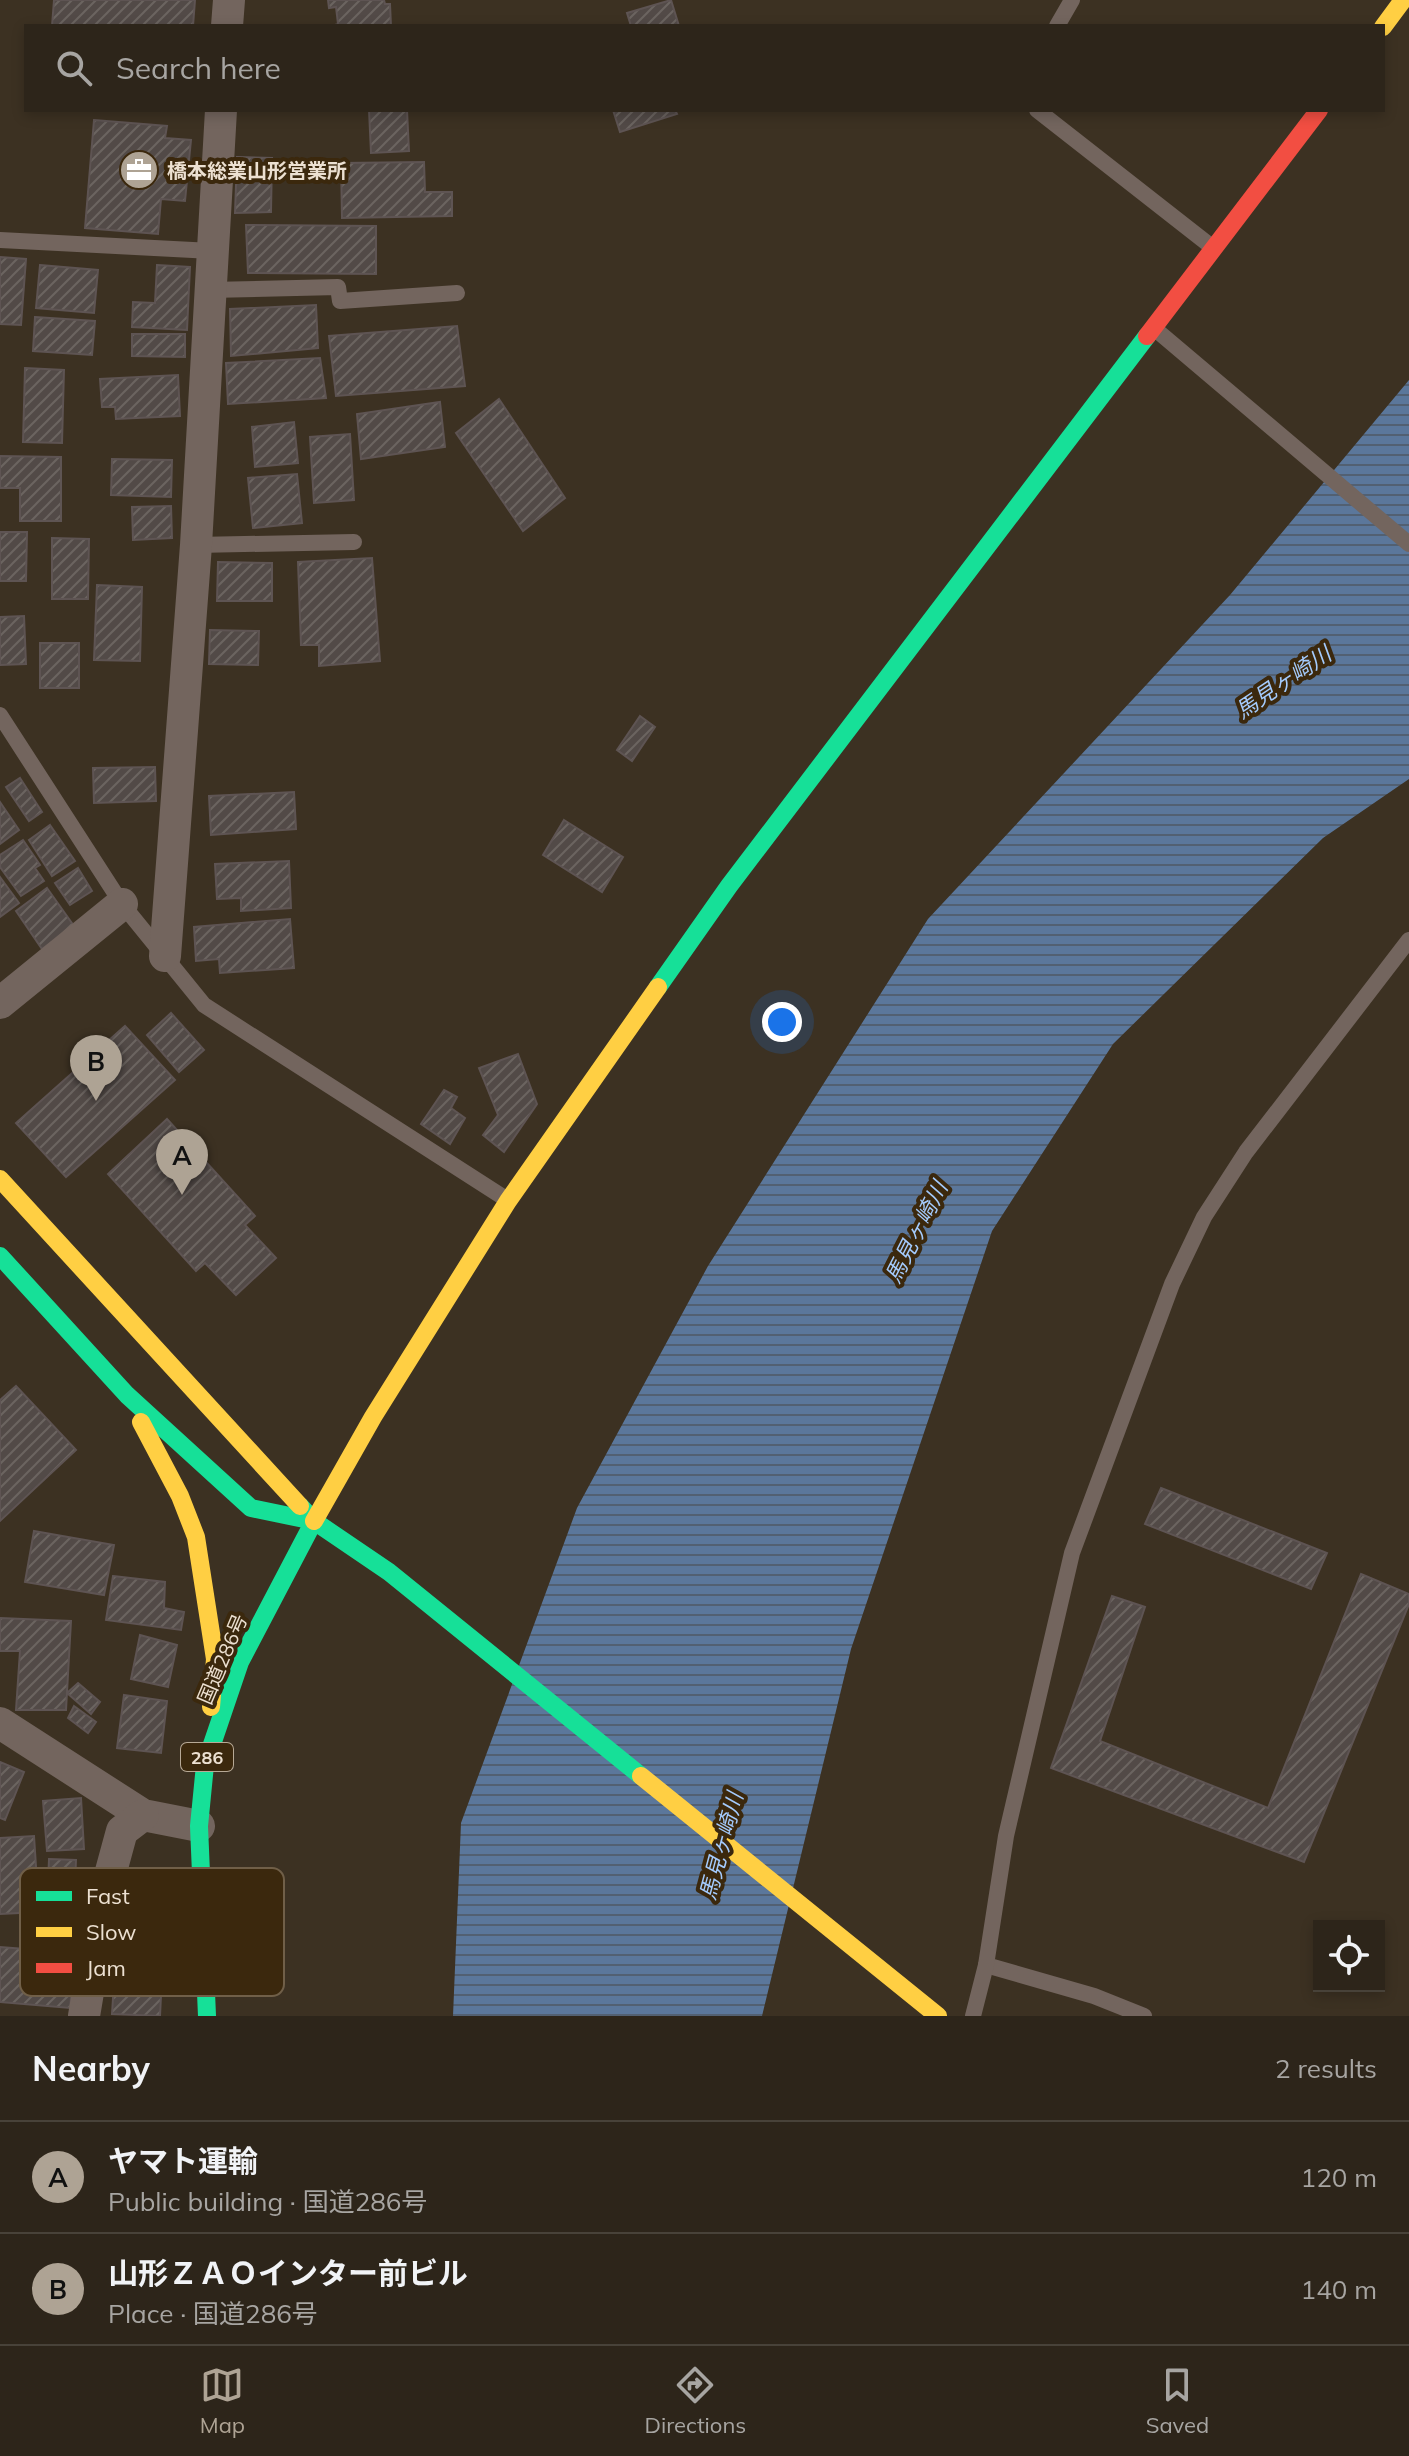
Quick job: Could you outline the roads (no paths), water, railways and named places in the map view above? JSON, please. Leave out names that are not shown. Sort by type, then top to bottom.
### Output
[{"type":"main road","points":[[1385,24],[1403,0]]},
{"type":"main road","name":"国道286号","points":[[201,1868],[199,1826],[205,1765],[240,1662],[373,1417],[508,1201],[729,886],[1317,112]]},
{"type":"main road","points":[[0,1179],[314,1521],[389,1572],[938,2016]]},
{"type":"main road","points":[[0,1256],[127,1395],[251,1508],[314,1521]]},
{"type":"main road","points":[[127,1395],[180,1496],[196,1537],[215,1659],[205,1765]]},
{"type":"main road","name":"国道286号","points":[[206,1996],[207,2016]]},
{"type":"street","points":[[227,24],[229,0]]},
{"type":"street","points":[[165,956],[196,545],[221,112]]},
{"type":"street","points":[[0,1003],[122,904]]},
{"type":"street","points":[[0,1723],[143,1815],[199,1826]]},
{"type":"street","points":[[112,1868],[122,1831],[143,1815]]},
{"type":"street","points":[[84,2016],[87,1996]]},
{"type":"lane","points":[[1058,24],[1072,0]]},
{"type":"lane","points":[[1040,112],[1214,249]]},
{"type":"lane","points":[[0,240],[212,251]]},
{"type":"lane","points":[[209,290],[338,287],[340,301],[457,293]]},
{"type":"lane","points":[[1153,328],[1409,544]]},
{"type":"lane","points":[[196,545],[354,542]]},
{"type":"lane","points":[[0,715],[122,904],[204,1005],[508,1201]]},
{"type":"lane","points":[[973,2016],[986,1965],[1006,1836],[1072,1553],[1172,1284],[1204,1217],[1246,1152],[1409,940]]},
{"type":"lane","points":[[986,1965],[1094,1996],[1144,2016]]},
{"type":"water","name":"馬見ヶ崎川","points":[[1409,380],[1409,779],[1323,838],[1113,1044],[992,1231],[851,1649],[762,2016],[453,2016],[461,1823],[577,1508],[708,1266],[928,919],[1230,595]]},
{"type":"place","name":"橋本総業山形営業所","points":[[139,170]]},
{"type":"place","name":"山形ＺＡＯインター前ビル","points":[[96,1101]]},
{"type":"place","name":"ヤマト運輸","points":[[182,1195]]}]
